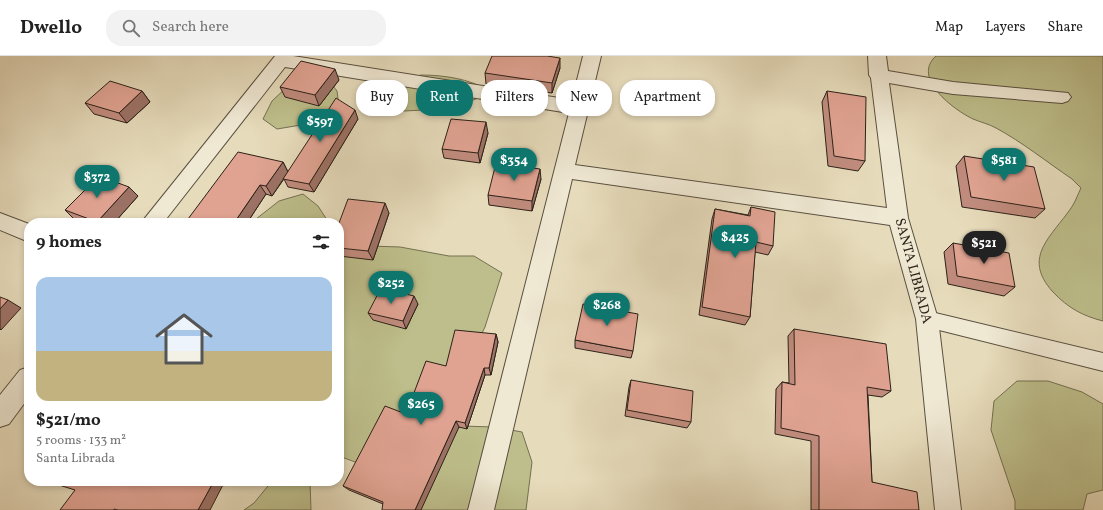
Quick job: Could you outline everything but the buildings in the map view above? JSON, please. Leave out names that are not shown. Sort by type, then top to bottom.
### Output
[{"type":"street","points":[[586,80],[592,56]]},
{"type":"street","points":[[155,218],[282,59],[556,104]]},
{"type":"street","points":[[877,65],[953,88],[1062,97]]},
{"type":"street","name":"SANTA LIBRADA","points":[[877,65],[898,218],[927,319],[948,510]]},
{"type":"street","points":[[481,510],[578,116]]},
{"type":"street","points":[[565,171],[898,218]]},
{"type":"street","points":[[0,221],[24,231]]},
{"type":"street","points":[[0,415],[24,384]]},
{"type":"lane","points":[[927,319],[1103,362]]},
{"type":"green space","points":[[936,56],[1103,56],[1103,321],[1082,314],[1064,303],[1053,292],[1044,279],[1040,267],[1040,257],[1044,246],[1073,205],[1081,188],[1072,179],[1015,139],[993,127],[965,115],[946,101],[932,83],[929,74],[930,65]]},
{"type":"green space","points":[[421,75],[463,80],[416,80],[416,110],[408,111],[407,80]]},
{"type":"green space","points":[[329,81],[337,91],[339,106],[325,121],[277,129],[263,119],[272,101],[288,86]]},
{"type":"green space","points":[[473,83],[481,86],[481,97],[473,100]]},
{"type":"green space","points":[[303,194],[318,206],[326,218],[257,218],[279,201]]},
{"type":"green space","points":[[344,233],[370,246],[400,247],[449,256],[474,256],[502,273],[485,327],[455,388],[387,450],[355,462],[344,458]]},
{"type":"green space","points":[[1017,381],[1048,381],[1082,392],[1103,404],[1103,490],[1087,494],[1083,510],[1015,510],[1015,501],[991,430],[994,401]]},
{"type":"green space","points":[[461,426],[494,427],[522,432],[532,462],[526,510],[418,510],[434,446]]},
{"type":"green space","points":[[268,486],[310,486],[311,510],[244,510],[254,503]]}]
